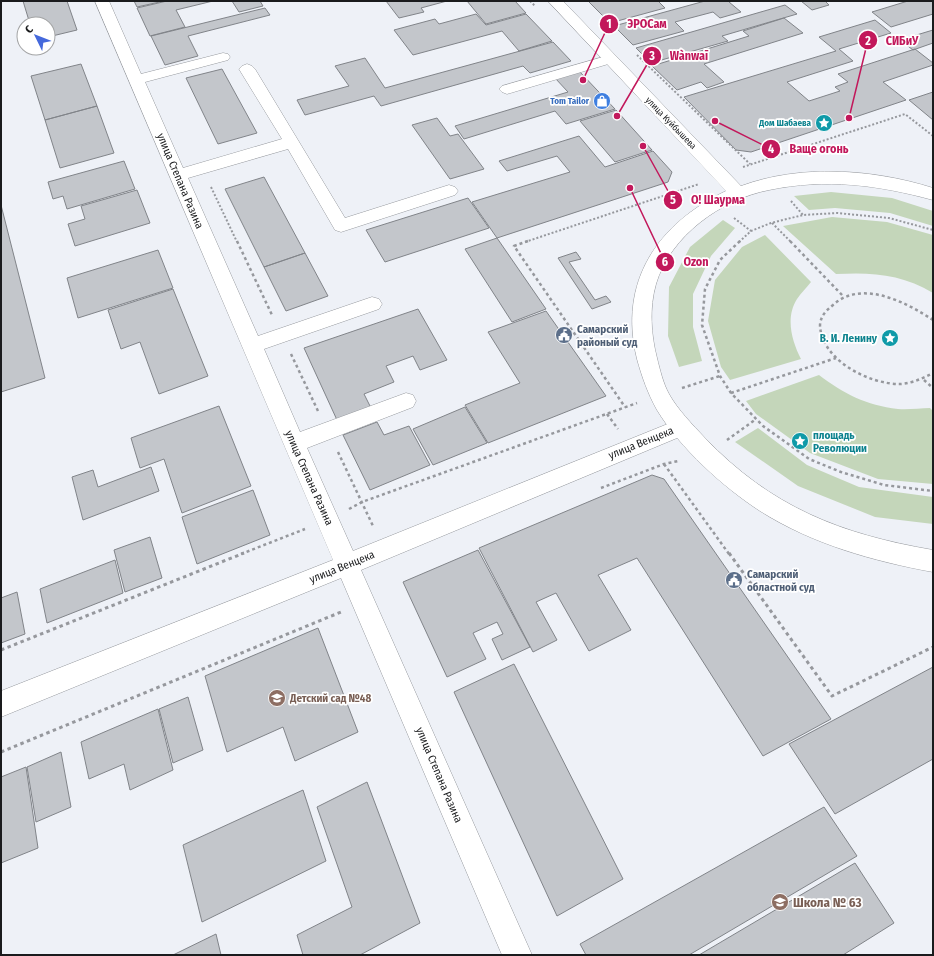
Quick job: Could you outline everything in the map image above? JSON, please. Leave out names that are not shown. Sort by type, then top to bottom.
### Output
[{"type":"street","name":"улица Степана Разина","points":[[102,1],[517,955]]},
{"type":"street","name":"улица Куйбышева","points":[[555,1],[737,192]]},
{"type":"street","points":[[136,80],[223,57]]},
{"type":"street","points":[[507,89],[610,59]]},
{"type":"street","points":[[247,69],[341,226],[449,191]]},
{"type":"street","points":[[178,175],[292,142]]},
{"type":"street","points":[[933,194],[902,186],[877,182],[824,179],[775,183],[737,192],[716,202],[685,226],[657,259],[648,280],[642,302],[640,322],[651,373],[659,395],[682,427],[706,455],[743,487],[778,511],[817,529],[855,544],[900,557],[933,562]]},
{"type":"street","points":[[251,346],[372,304]]},
{"type":"street","points":[[294,444],[406,401]]},
{"type":"street","name":"улица Венцека","points":[[1,704],[384,550],[682,427]]},
{"type":"path","points":[[633,50],[750,165],[905,114],[933,136]]},
{"type":"path","points":[[202,168],[384,550]]},
{"type":"path","points":[[624,407],[514,246],[698,184]]},
{"type":"path","points":[[933,230],[889,218],[837,213],[803,215],[771,223],[751,231],[720,260],[705,289],[702,324],[720,376],[731,394],[763,426],[809,459],[841,472],[884,485],[933,491]]},
{"type":"path","points":[[771,223],[843,296]]},
{"type":"path","points":[[933,320],[918,309],[898,299],[865,293],[843,296],[824,311],[820,326],[826,344],[836,358],[856,373],[881,382],[903,383],[924,380],[933,373]]},
{"type":"path","points":[[731,394],[836,358]]},
{"type":"path","points":[[1,650],[327,520],[362,502],[624,407],[720,376]]},
{"type":"path","points":[[924,380],[933,388]]},
{"type":"path","points":[[664,464],[832,696],[933,647]]},
{"type":"path","points":[[1,752],[364,602]]},
{"type":"green space","points":[[831,192],[892,198],[933,211],[933,226],[890,213],[835,208],[809,210],[794,196]]},
{"type":"green space","points":[[832,217],[887,222],[933,235],[933,293],[898,278],[862,273],[836,274],[783,226]]},
{"type":"green space","points":[[723,220],[735,228],[711,256],[693,294],[693,327],[702,361],[679,367],[668,336],[669,287],[690,247]]},
{"type":"green space","points":[[765,235],[811,282],[797,299],[791,314],[791,329],[795,345],[801,359],[730,380],[721,367],[708,321],[715,280],[742,247]]},
{"type":"green space","points":[[819,375],[837,388],[856,398],[876,405],[902,409],[930,408],[933,411],[933,484],[878,479],[810,453],[756,414],[746,401]]},
{"type":"green space","points":[[758,428],[807,465],[859,487],[933,497],[933,524],[875,517],[798,486],[735,442]]},
{"type":"building","points":[[23,1],[67,1],[77,30],[56,35],[56,16],[28,16]]},
{"type":"building","points":[[134,1],[164,1],[137,7]]},
{"type":"building","points":[[167,1],[213,1],[176,10],[185,27],[150,36],[137,8]]},
{"type":"building","points":[[232,1],[260,1],[263,6],[239,12]]},
{"type":"building","points":[[386,1],[447,1],[421,8],[424,12],[399,18]]},
{"type":"building","points":[[467,1],[515,1],[526,13],[486,24]]},
{"type":"building","points":[[588,1],[658,1],[665,8],[610,23]]},
{"type":"building","points":[[705,1],[733,1],[729,2],[741,12],[720,18],[713,12],[675,22],[684,31],[633,45],[614,26]]},
{"type":"building","points":[[801,1],[825,1],[829,5],[812,10]]},
{"type":"building","points":[[908,1],[933,1],[933,14],[891,27],[872,12]]},
{"type":"building","points":[[785,5],[797,14],[722,36],[728,41],[651,63],[636,48]]},
{"type":"building","points":[[265,8],[270,15],[188,36],[198,56],[165,65],[151,36]]},
{"type":"building","points":[[476,14],[486,25],[526,14],[552,41],[519,51],[502,31],[413,55],[394,30],[435,19],[439,24]]},
{"type":"building","points":[[784,18],[803,33],[704,64],[724,82],[707,88],[701,82],[677,90],[652,66],[749,36],[743,31]]},
{"type":"building","points":[[875,20],[891,33],[839,49],[853,61],[787,82],[809,101],[840,91],[835,87],[848,82],[838,74],[915,49],[933,63],[933,65],[883,82],[906,100],[751,152],[736,150],[684,97],[836,51],[819,37]]},
{"type":"building","points":[[933,30],[933,43],[913,50],[900,40]]},
{"type":"building","points":[[553,42],[571,61],[530,73],[523,66],[381,106],[374,96],[305,115],[297,100],[349,86],[335,66],[365,58],[385,88]]},
{"type":"building","points":[[81,64],[97,106],[45,120],[31,76]]},
{"type":"building","points":[[222,69],[257,133],[218,144],[186,78]]},
{"type":"building","points":[[579,71],[615,109],[566,124],[555,111],[464,139],[455,126],[568,92],[555,78]]},
{"type":"building","points":[[933,92],[933,120],[909,100]]},
{"type":"building","points":[[97,106],[114,153],[60,168],[45,120]]},
{"type":"building","points":[[616,110],[652,150],[615,162],[580,121]]},
{"type":"building","points":[[437,118],[450,136],[458,134],[484,169],[450,179],[412,125]]},
{"type":"building","points":[[579,136],[605,167],[653,151],[672,172],[668,182],[497,238],[472,202],[570,172],[557,156],[507,171],[499,161]]},
{"type":"building","points":[[124,161],[135,189],[67,209],[63,196],[53,199],[48,182]]},
{"type":"building","points":[[264,177],[305,253],[264,267],[225,189]]},
{"type":"building","points":[[137,190],[150,223],[75,246],[68,224],[85,219],[81,206]]},
{"type":"building","points":[[468,198],[489,228],[385,262],[366,230]]},
{"type":"building","points":[[1,205],[45,378],[1,392]]},
{"type":"building","points":[[497,238],[546,309],[512,322],[465,249]]},
{"type":"building","points":[[158,250],[173,288],[78,318],[67,278]]},
{"type":"building","points":[[576,252],[581,259],[569,262],[595,300],[606,296],[611,302],[592,309],[558,258]]},
{"type":"building","points":[[305,253],[328,296],[286,311],[264,267]]},
{"type":"building","points":[[173,289],[208,376],[159,394],[140,342],[121,349],[108,310]]},
{"type":"building","points":[[418,309],[447,360],[420,370],[413,356],[386,366],[394,382],[364,394],[371,408],[337,420],[304,348]]},
{"type":"building","points":[[546,311],[606,396],[488,443],[465,405],[520,383],[488,332]]},
{"type":"building","points":[[219,406],[251,486],[182,513],[164,459],[140,468],[131,438]]},
{"type":"building","points":[[465,407],[487,443],[433,465],[413,429]]},
{"type":"building","points":[[377,422],[384,435],[409,426],[430,465],[370,490],[343,435]]},
{"type":"building","points":[[151,467],[159,491],[83,520],[72,477],[93,470],[98,487]]},
{"type":"building","points":[[652,475],[664,479],[831,719],[763,756],[637,558],[598,575],[631,630],[589,651],[556,593],[536,602],[557,640],[533,652],[479,548]]},
{"type":"building","points":[[253,490],[270,535],[197,564],[182,517]]},
{"type":"building","points":[[150,537],[162,578],[125,592],[114,550]]},
{"type":"building","points":[[478,550],[530,647],[502,660],[492,639],[503,634],[497,622],[473,633],[486,659],[447,677],[403,582]]},
{"type":"building","points":[[115,560],[123,593],[47,623],[40,589]]},
{"type":"building","points":[[17,592],[25,634],[1,643],[1,598]]},
{"type":"building","points":[[318,628],[358,732],[295,761],[283,727],[227,752],[205,676]]},
{"type":"building","points":[[514,664],[623,879],[557,916],[454,692]]},
{"type":"building","points":[[933,667],[933,759],[835,814],[789,744]]},
{"type":"building","points":[[188,697],[203,750],[173,763],[159,709]]},
{"type":"building","points":[[158,709],[173,770],[130,790],[124,764],[89,779],[81,742]]},
{"type":"building","points":[[61,752],[71,807],[36,822],[27,767]]},
{"type":"building","points":[[26,767],[38,848],[1,863],[1,777]]},
{"type":"building","points":[[367,782],[420,923],[360,955],[303,955],[297,935],[352,907],[317,807]]},
{"type":"building","points":[[303,790],[326,861],[202,922],[183,845]]},
{"type":"building","points":[[824,807],[857,856],[689,955],[586,955],[580,944]]},
{"type":"building","points":[[855,863],[894,923],[843,955],[699,955]]},
{"type":"building","points":[[216,934],[221,955],[173,955]]},
{"type":"place","name":"ЭРОСам","points":[[583,80]]},
{"type":"place","name":"Tom Tailor","points":[[602,101]]},
{"type":"place","name":"Wànwaī","points":[[617,116]]},
{"type":"place","name":"СИБиУ","points":[[849,118]]},
{"type":"place","name":"Ваще огонь","points":[[715,121]]},
{"type":"place","name":"Дом Шабаева","points":[[824,123]]},
{"type":"place","name":"О! Шаурма","points":[[643,146]]},
{"type":"place","name":"Ozon","points":[[630,188]]},
{"type":"place","name":"Самарский районый суд","points":[[564,335]]},
{"type":"place","name":"В. И. Ленину","points":[[890,338]]},
{"type":"place","name":"площадь Революции","points":[[800,441]]},
{"type":"place","name":"Самарский областной суд","points":[[734,580]]},
{"type":"place","name":"Детский сад №48","points":[[277,698]]},
{"type":"place","name":"Школа № 63","points":[[780,902]]}]
